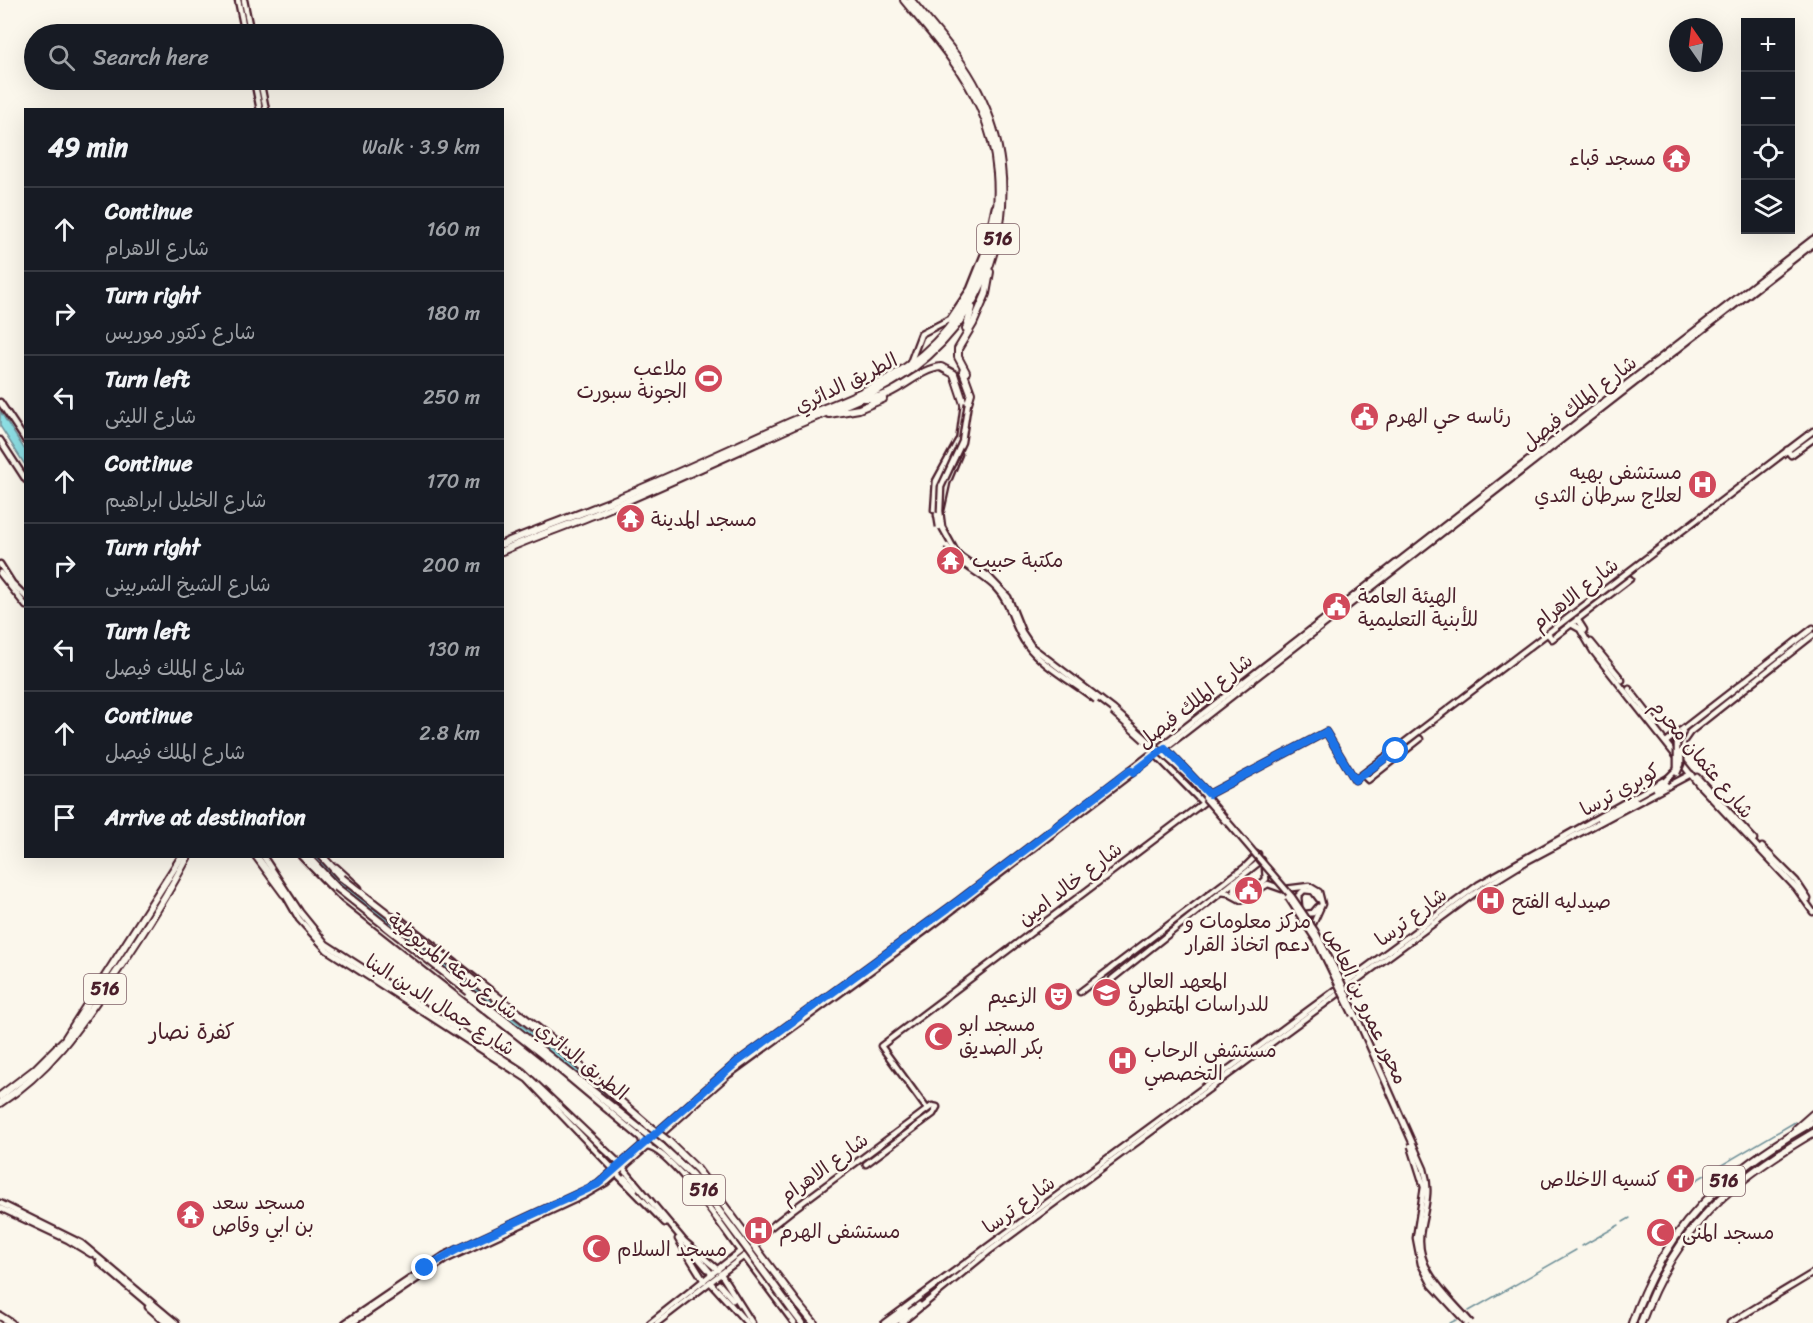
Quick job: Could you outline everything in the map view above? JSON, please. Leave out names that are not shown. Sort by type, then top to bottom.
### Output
[{"type":"highway","name":"الطريق الدائري","points":[[904,0],[976,86],[990,125],[1003,190],[999,234],[989,269],[949,331]]},
{"type":"highway","name":"الطريق الدائري","points":[[911,0],[946,49]]},
{"type":"highway","name":"الطريق الدائري","points":[[504,550],[524,538],[619,501],[862,395],[911,367],[930,352],[973,304],[975,291],[991,248],[1000,178]]},
{"type":"highway","points":[[965,370],[957,355],[958,347],[973,324],[987,291],[989,269]]},
{"type":"highway","points":[[966,404],[970,393],[955,354],[957,343],[965,331],[973,304]]},
{"type":"highway","name":"الطريق الدائري","points":[[862,395],[900,371],[911,367]]},
{"type":"highway","points":[[862,395],[878,397],[898,389],[932,369],[943,367],[954,374],[966,404]]},
{"type":"highway","points":[[819,414],[864,407],[904,390],[924,377]]},
{"type":"highway","name":"الطريق الدائري","points":[[504,544],[513,543]]},
{"type":"highway","name":"516","points":[[0,1096],[25,1079],[60,1045],[159,896],[179,858]]},
{"type":"highway","name":"516","points":[[0,1103],[37,1076],[69,1041],[165,900],[187,858]]},
{"type":"highway","points":[[261,858],[263,866],[284,894]]},
{"type":"highway","name":"الطريق الدائري","points":[[309,858],[336,887],[541,1048],[677,1160],[705,1191],[802,1323]]},
{"type":"highway","name":"الطريق الدائري","points":[[323,858],[342,878],[541,1033],[680,1152],[710,1186],[814,1323]]},
{"type":"highway","points":[[1792,1134],[1813,1113]]},
{"type":"highway","name":"516","points":[[1632,1323],[1657,1265],[1679,1230],[1705,1199],[1752,1158],[1813,1122]]},
{"type":"highway","name":"516","points":[[1641,1323],[1658,1280],[1689,1230],[1721,1195],[1758,1166],[1813,1133]]},
{"type":"highway","points":[[0,1316],[11,1323]]},
{"type":"main road","points":[[238,0],[243,24]]},
{"type":"main road","points":[[244,0],[249,24]]},
{"type":"main road","points":[[256,90],[260,108]]},
{"type":"main road","points":[[262,90],[266,108]]},
{"type":"main road","points":[[911,367],[921,334],[950,319],[975,291],[993,211],[998,200]]},
{"type":"main road","name":"شارع الملك فيصل","points":[[345,1323],[441,1257],[513,1226],[622,1172],[651,1139],[748,1056],[1133,770],[1736,302],[1813,239]]},
{"type":"main road","name":"شارع الملك فيصل","points":[[1742,297],[1813,244]]},
{"type":"main road","points":[[0,402],[24,438]]},
{"type":"main road","name":"محور عمرو بن العاص","points":[[966,404],[959,442],[939,484],[938,515],[941,534],[949,550],[962,564],[999,592],[1009,608],[1017,630],[1029,648],[1111,711],[1173,766],[1203,796],[1284,889],[1332,969],[1420,1168],[1424,1196],[1416,1238],[1423,1270],[1467,1323]]},
{"type":"main road","name":"شارع الاهرام","points":[[1608,592],[1813,431]]},
{"type":"main road","points":[[1787,450],[1791,455],[1813,439]]},
{"type":"main road","points":[[0,440],[24,477]]},
{"type":"main road","points":[[938,515],[933,504],[934,489],[948,456],[958,441]]},
{"type":"main road","points":[[938,515],[946,483],[959,454]]},
{"type":"main road","name":"محور عمرو بن العاص","points":[[938,515],[951,547],[1006,595],[1022,632],[1032,647],[1113,709],[1172,761],[1210,800],[1300,909],[1339,977],[1424,1170],[1428,1194],[1419,1238],[1424,1263],[1435,1283],[1471,1323]]},
{"type":"main road","points":[[0,564],[24,594]]},
{"type":"main road","points":[[0,573],[24,603]]},
{"type":"main road","name":"شارع الاهرام","points":[[1173,757],[1209,794],[1326,732],[1355,780],[1552,636],[1602,596],[1630,579]]},
{"type":"main road","name":"شارع الاهرام","points":[[1552,636],[1571,624],[1602,596]]},
{"type":"main road","name":"شارع عثمان محرم","points":[[1577,619],[1609,667]]},
{"type":"main road","name":"شارع عثمان محرم","points":[[1571,624],[1580,629],[1691,774],[1796,888],[1813,912]]},
{"type":"main road","points":[[1683,732],[1813,628]]},
{"type":"main road","points":[[1682,758],[1683,742],[1690,732],[1813,636]]},
{"type":"main road","name":"شارع الملك فيصل","points":[[1133,770],[1156,755],[1299,642]]},
{"type":"main road","points":[[1668,741],[1751,684]]},
{"type":"main road","name":"شارع ترسا","points":[[884,1323],[1242,1059],[1490,880],[1670,777],[1675,768],[1676,752],[1683,732]]},
{"type":"main road","name":"كوبري ترسا","points":[[1563,842],[1568,835],[1666,782],[1677,769],[1677,744],[1683,732]]},
{"type":"main road","points":[[1363,775],[1368,780],[1420,739]]},
{"type":"main road","points":[[1156,755],[1167,764],[1168,758],[1173,757],[1165,748]]},
{"type":"main road","name":"شارع عثمان محرم","points":[[1676,752],[1706,787],[1796,881],[1813,906]]},
{"type":"main road","name":"شارع خالد امين","points":[[929,1108],[881,1046],[1188,813],[1202,800],[1167,764]]},
{"type":"main road","name":"شارع ترسا","points":[[1504,872],[1691,774]]},
{"type":"main road","name":"كوبري ترسا","points":[[1612,809],[1666,782]]},
{"type":"main road","points":[[1080,992],[1136,955],[1258,854]]},
{"type":"main road","name":"شارع جمال الدين البنا","points":[[261,858],[299,919],[327,949],[440,1023],[457,1031]]},
{"type":"main road","name":"شارع جمال الدين البنا","points":[[261,858],[320,938],[345,958],[446,1021],[529,1081],[622,1172]]},
{"type":"main road","name":"شارع ترعه المريوطية","points":[[303,858],[330,887],[640,1138],[644,1146],[654,1149],[684,1177],[743,1252],[794,1323]]},
{"type":"main road","name":"شارع ترعه المريوطية","points":[[323,858],[543,1030],[629,1108],[660,1131],[700,1171],[753,1241]]},
{"type":"main road","points":[[1142,950],[1263,860]]},
{"type":"main road","points":[[1235,881],[1235,894],[1245,896],[1264,882],[1265,868]]},
{"type":"main road","name":"شارع ترسا","points":[[901,1323],[1049,1207],[1260,1054],[1490,880]]},
{"type":"main road","points":[[1221,892],[1229,893],[1240,900],[1268,884],[1284,889],[1309,886],[1319,892],[1322,904],[1312,924]]},
{"type":"main road","points":[[1300,909],[1299,893],[1305,889],[1314,892],[1318,898],[1318,905],[1313,913],[1305,914]]},
{"type":"main road","points":[[388,934],[400,919]]},
{"type":"main road","points":[[1112,980],[1136,955]]},
{"type":"main road","points":[[440,1023],[446,1024],[446,1021]]},
{"type":"main road","points":[[1254,1051],[1254,1055],[1260,1054]]},
{"type":"main road","points":[[1242,1059],[1250,1061]]},
{"type":"main road","name":"شارع الاهرام","points":[[657,1323],[710,1282],[753,1241],[929,1108],[938,1110],[866,1164]]},
{"type":"main road","points":[[574,1124],[610,1160]]},
{"type":"main road","name":"شارع جمال الدين البنا","points":[[574,1124],[576,1132],[622,1172]]},
{"type":"main road","points":[[903,1128],[908,1133]]},
{"type":"main road","points":[[622,1172],[665,1220]]},
{"type":"main road","points":[[622,1172],[708,1273]]},
{"type":"main road","points":[[1054,1198],[1054,1201],[1060,1199]]},
{"type":"main road","points":[[0,1205],[82,1248],[171,1323]]},
{"type":"main road","points":[[1043,1206],[1049,1207]]},
{"type":"main road","points":[[19,1215],[87,1247],[176,1323]]},
{"type":"main road","name":"شارع الملك فيصل","points":[[352,1323],[447,1258],[505,1229]]},
{"type":"main road","points":[[683,1242],[719,1272],[748,1321]]},
{"type":"main road","points":[[683,1242],[704,1281]]},
{"type":"main road","points":[[894,1323],[958,1272],[961,1266]]},
{"type":"main road","points":[[761,1278],[766,1271],[773,1268],[814,1323]]},
{"type":"main road","points":[[889,1323],[967,1270]]},
{"type":"main road","name":"شارع الاهرام","points":[[650,1323],[719,1272]]},
{"type":"main road","points":[[1730,1323],[1813,1273]]},
{"type":"main road","points":[[710,1282],[748,1321]]},
{"type":"main road","points":[[717,1285],[748,1321]]},
{"type":"main road","points":[[776,1299],[789,1289]]},
{"type":"main road","points":[[141,1298],[166,1323]]},
{"type":"water","points":[[0,411],[24,448],[24,463],[0,426]]},
{"type":"water","points":[[310,858],[317,858],[335,878],[571,1064],[688,1166],[811,1323],[802,1323],[672,1156],[550,1053],[374,915]]},
{"type":"waterway","points":[[1681,1189],[1795,1122]]},
{"type":"waterway","points":[[1623,1222],[1630,1218]]},
{"type":"waterway","points":[[1582,1246],[1619,1225]]},
{"type":"waterway","points":[[1469,1311],[1576,1250]]},
{"type":"waterway","points":[[1450,1323],[1456,1320]]},
{"type":"tunnel","points":[[611,1159],[627,1176]]},
{"type":"tunnel","points":[[707,1274],[716,1285]]},
{"type":"place","name":"مسجد قباء","points":[[1677,158]]},
{"type":"place","name":"ملاعب الجونة سبورت","points":[[708,379]]},
{"type":"place","name":"رئاسه حي الهرم","points":[[1364,416]]},
{"type":"place","name":"مستشفى بهيه لعلاج سرطان الثدي","points":[[1703,484]]},
{"type":"place","name":"مسجد المدينة","points":[[630,519]]},
{"type":"place","name":"مكتبة حبيب","points":[[951,560]]},
{"type":"place","name":"الهيئة العامة للأبنية التعليمية","points":[[1337,607]]},
{"type":"place","name":"مركز معلومات و دعم اتخاذ القرار","points":[[1248,890]]},
{"type":"place","name":"صيدليه الفتح","points":[[1491,901]]},
{"type":"place","name":"المعهد العالي للدراسات المتطورة","points":[[1107,992]]},
{"type":"place","name":"الزعيم","points":[[1058,996]]},
{"type":"place","name":"مسجد ابو بكر الصديق","points":[[938,1036]]},
{"type":"place","name":"مستشفى الرحاب التخصصي","points":[[1123,1061]]},
{"type":"place","name":"كنسيه الاخلاص","points":[[1681,1179]]},
{"type":"place","name":"مسجد سعد بن ابي وقاص","points":[[191,1214]]},
{"type":"place","name":"مستشفى الهرم","points":[[758,1231]]},
{"type":"place","name":"مسجد المنى","points":[[1661,1232]]},
{"type":"place","name":"مسجد السلام","points":[[596,1249]]},
{"type":"district","name":"كفرة نصار","points":[[192,1031]]},
{"type":"route","points":[[425,1268],[441,1257],[598,1184],[709,1084],[737,1062],[958,901],[1130,770],[1133,773],[1165,748],[1209,794],[1326,732],[1355,780],[1396,751]]}]
